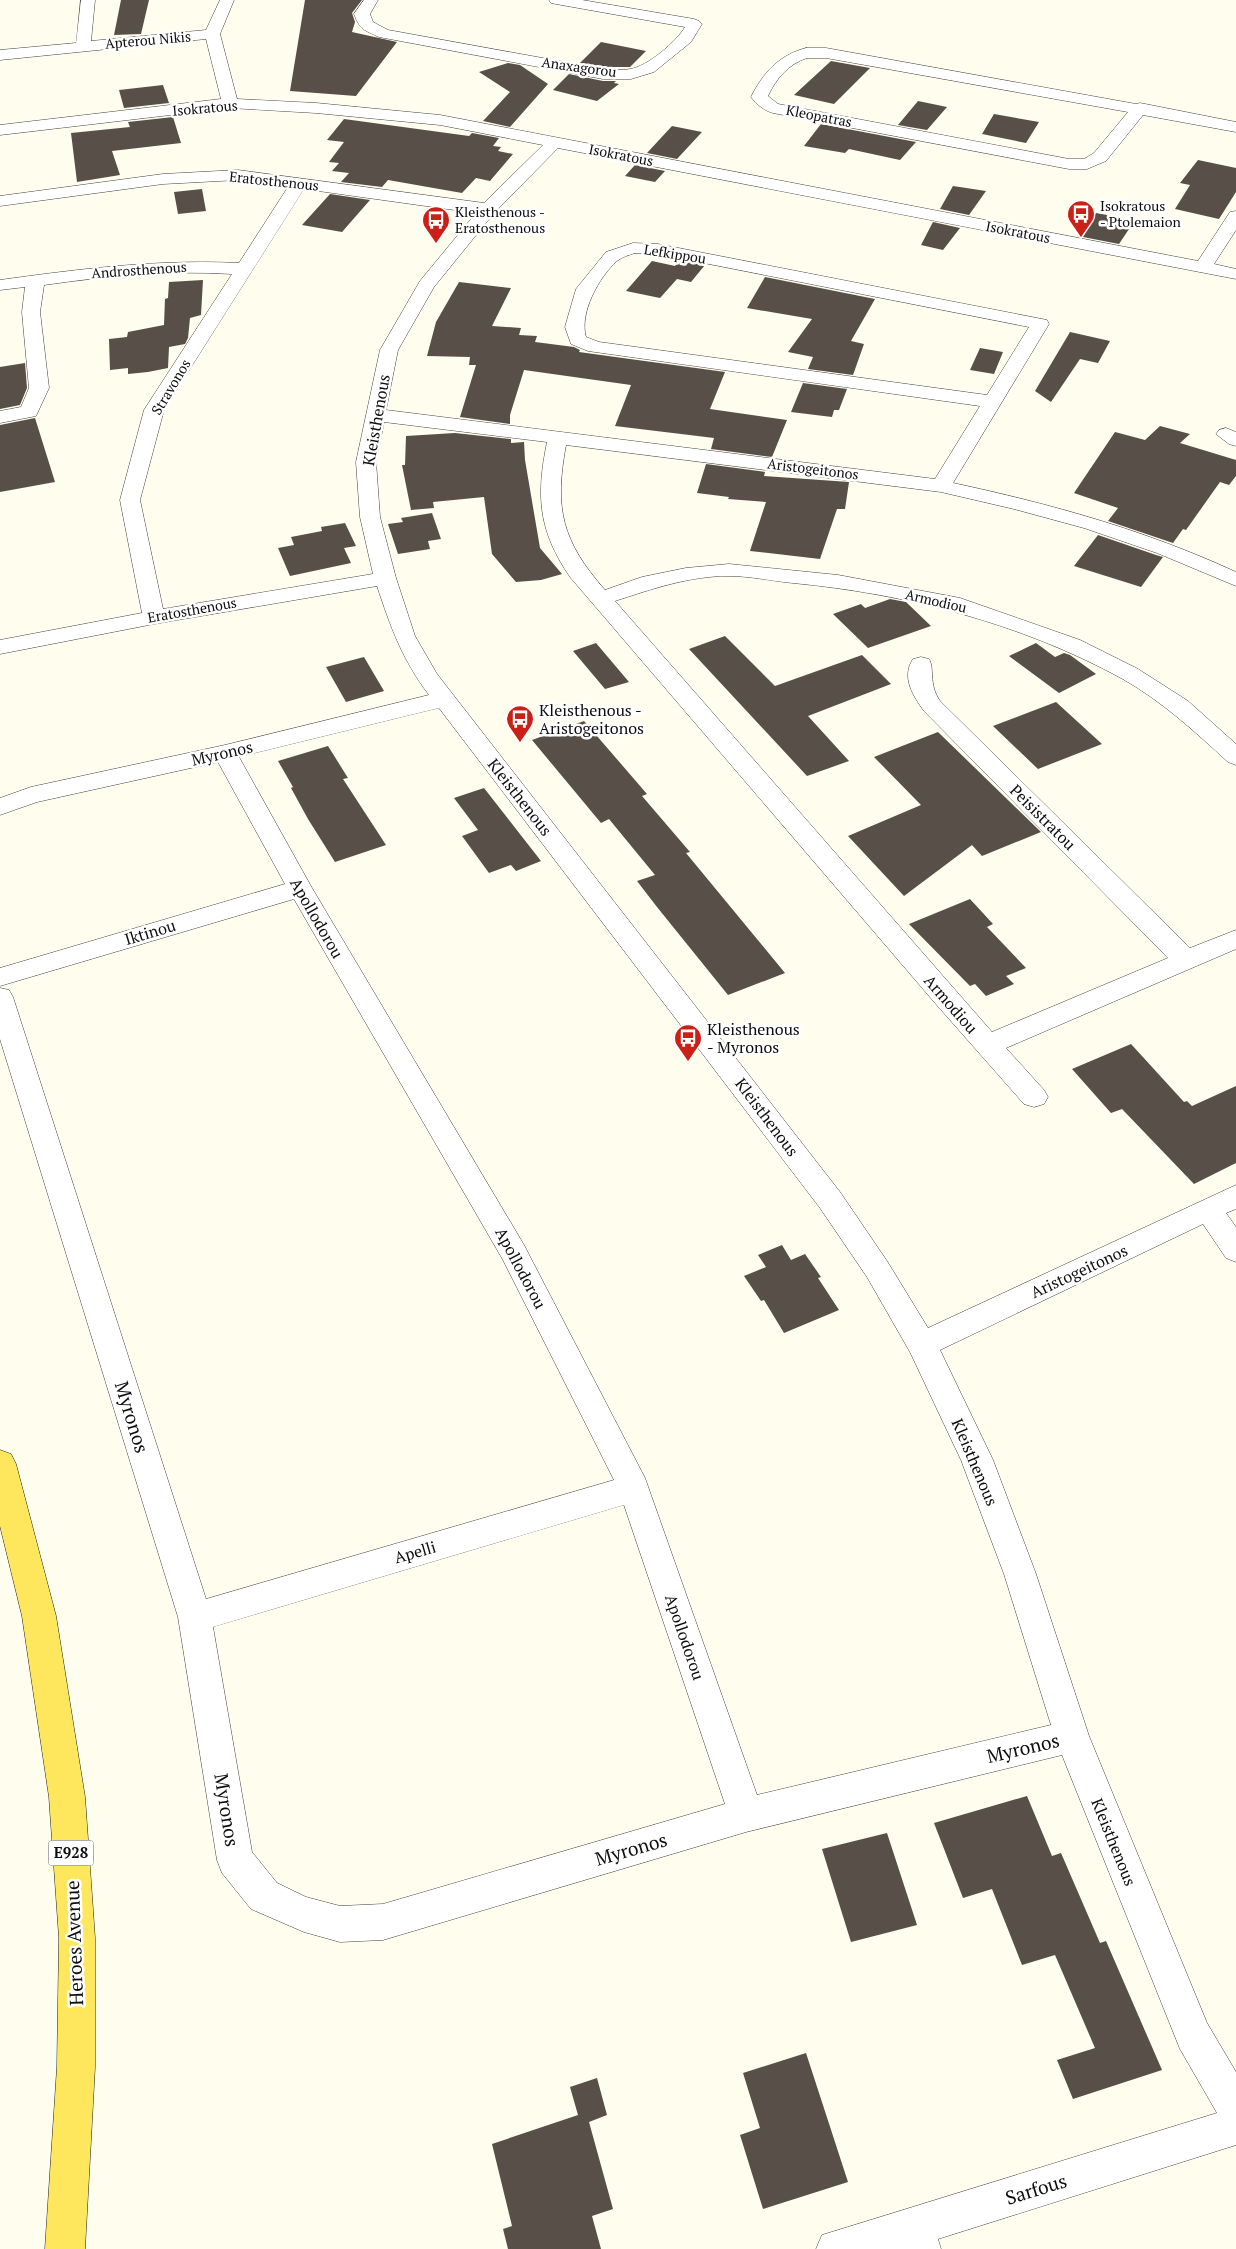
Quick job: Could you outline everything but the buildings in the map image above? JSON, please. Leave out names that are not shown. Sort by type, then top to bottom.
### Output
[{"type":"main road","name":"Heroes Avenue","points":[[0,1464],[39,1616],[67,1797],[77,1948],[76,2077],[65,2249]]},
{"type":"street","name":"Apterou Nikis","points":[[83,46],[88,0]]},
{"type":"street","points":[[227,0],[212,34],[230,104]]},
{"type":"street","name":"Anaxagorou","points":[[371,0],[362,14],[364,20],[366,25],[384,34],[603,74],[631,74],[648,70],[686,40],[694,24],[556,0]]},
{"type":"street","name":"Apterou Nikis","points":[[0,55],[212,34]]},
{"type":"street","name":"Kleopatras","points":[[1140,108],[1100,157],[1087,164],[1069,164],[773,108],[758,97],[763,87],[788,59],[805,53],[826,52],[1140,108],[1236,127]]},
{"type":"street","name":"Isokratous","points":[[0,130],[230,104],[316,108],[440,120],[1236,274]]},
{"type":"street","name":"Kleisthenous","points":[[554,143],[488,209],[426,285],[389,350],[366,462],[370,517],[385,578],[404,636],[427,677],[830,1200],[878,1269],[922,1345],[977,1460],[1020,1574],[1072,1736],[1193,2036],[1236,2108]]},
{"type":"street","name":"Eratosthenous","points":[[0,201],[163,179],[228,175],[488,209]]},
{"type":"street","name":"Stravonos","points":[[154,616],[130,500],[154,410],[299,183]]},
{"type":"street","points":[[1203,268],[1236,216]]},
{"type":"street","name":"Lefkippou","points":[[941,486],[993,402],[1040,324],[658,250],[633,248],[612,256],[585,289],[574,327],[578,340],[595,347],[993,402]]},
{"type":"street","name":"Androsthenous","points":[[0,285],[114,270],[192,266],[244,269]]},
{"type":"street","points":[[0,417],[30,412],[39,388],[31,312],[35,281]]},
{"type":"street","name":"Aristogeitonos","points":[[376,415],[941,486],[1022,503],[1086,520],[1148,542],[1236,580]]},
{"type":"street","name":"Armodiou","points":[[558,437],[551,470],[551,513],[564,546],[578,572],[1034,1097]]},
{"type":"street","name":"Armodiou","points":[[600,599],[650,582],[686,574],[729,570],[838,581],[960,606],[1072,645],[1130,674],[1180,706],[1236,757]]},
{"type":"street","name":"Eratosthenous","points":[[0,647],[154,616],[385,578]]},
{"type":"street","name":"Peisistratou","points":[[921,664],[918,677],[921,690],[932,706],[1186,960]]},
{"type":"street","name":"Myronos","points":[[0,807],[31,795],[225,753],[444,699]]},
{"type":"street","name":"Apollodorou","points":[[225,753],[300,888],[514,1253],[634,1488],[746,1815]]},
{"type":"street","name":"Iktinou","points":[[0,977],[300,888]]},
{"type":"street","name":"Armodiou","points":[[988,1046],[1236,939]]},
{"type":"street","name":"Myronos","points":[[0,997],[195,1617],[235,1860],[264,1896],[304,1914],[340,1924],[383,1922],[746,1815],[1072,1736]]},
{"type":"street","name":"Aristogeitonos","points":[[922,1345],[1236,1196]]},
{"type":"street","points":[[1208,1209],[1236,1250]]},
{"type":"street","name":"Apelli","points":[[195,1617],[634,1488]]},
{"type":"street","name":"Sarfous","points":[[836,2249],[918,2238],[1236,2126]]},
{"type":"place","name":"Isokratous - Ptolemaion","points":[[1081,238]]},
{"type":"place","name":"Kleisthenous - Eratosthenous","points":[[436,244]]},
{"type":"place","name":"Kleisthenous - Aristogeitonos","points":[[520,743]]},
{"type":"place","name":"Kleisthenous - Myronos","points":[[688,1062]]}]
